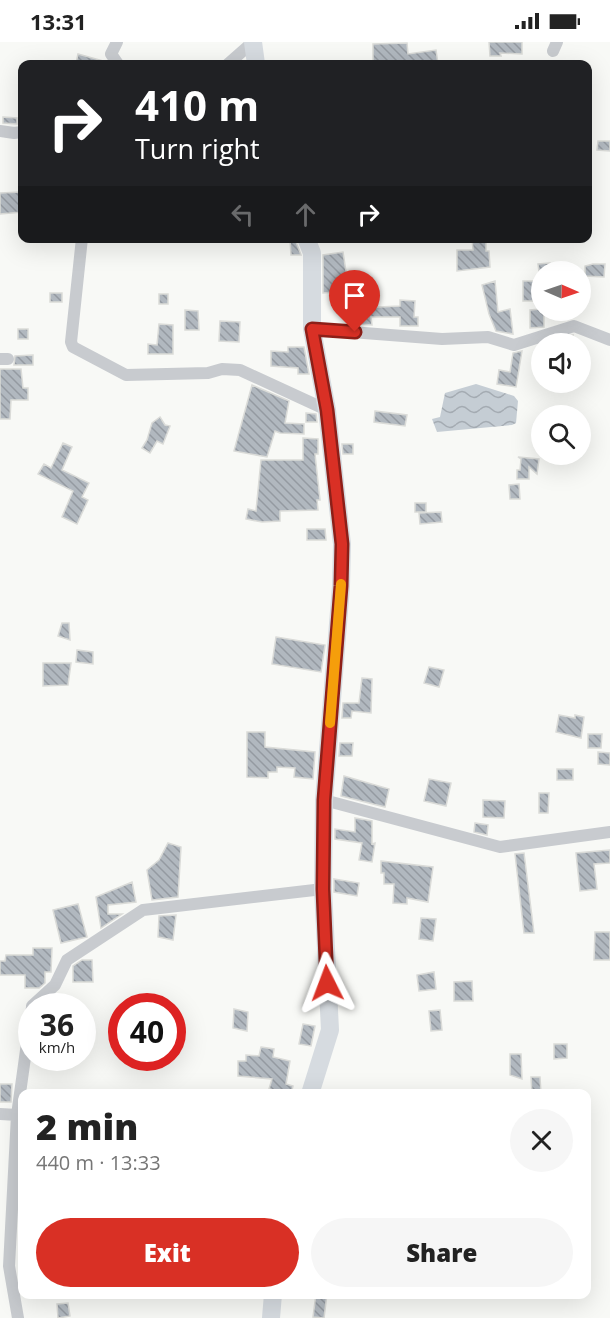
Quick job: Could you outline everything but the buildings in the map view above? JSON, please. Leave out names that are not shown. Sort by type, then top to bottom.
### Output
[{"type":"street","points":[[115,60],[111,54],[117,42]]},
{"type":"street","points":[[233,60],[253,42]]},
{"type":"street","points":[[253,42],[255,60]]},
{"type":"street","points":[[0,131],[18,132]]},
{"type":"street","points":[[81,243],[71,342],[73,347],[126,375],[240,370],[327,410]]},
{"type":"street","points":[[308,243],[312,253],[312,329],[327,410],[342,544],[341,586],[324,800],[323,889],[330,1030],[312,1089]]},
{"type":"street","points":[[312,329],[442,339],[488,337],[514,345],[574,326],[610,340]]},
{"type":"street","points":[[324,800],[500,847],[610,832]]},
{"type":"street","points":[[47,993],[55,985],[67,960],[143,910],[323,889]]},
{"type":"street","points":[[21,1089],[24,1071]]},
{"type":"street","points":[[0,1114],[18,1115],[9,1266],[18,1318]]},
{"type":"street","points":[[271,1318],[273,1299]]},
{"type":"water","points":[[476,384],[514,396],[518,401],[516,423],[437,432],[432,419],[440,417],[445,393]]},
{"type":"slow traffic","points":[[330,723],[341,584]]},
{"type":"route","points":[[327,983],[323,889],[324,800],[341,586],[342,544],[327,410],[312,329],[355,332]]}]
